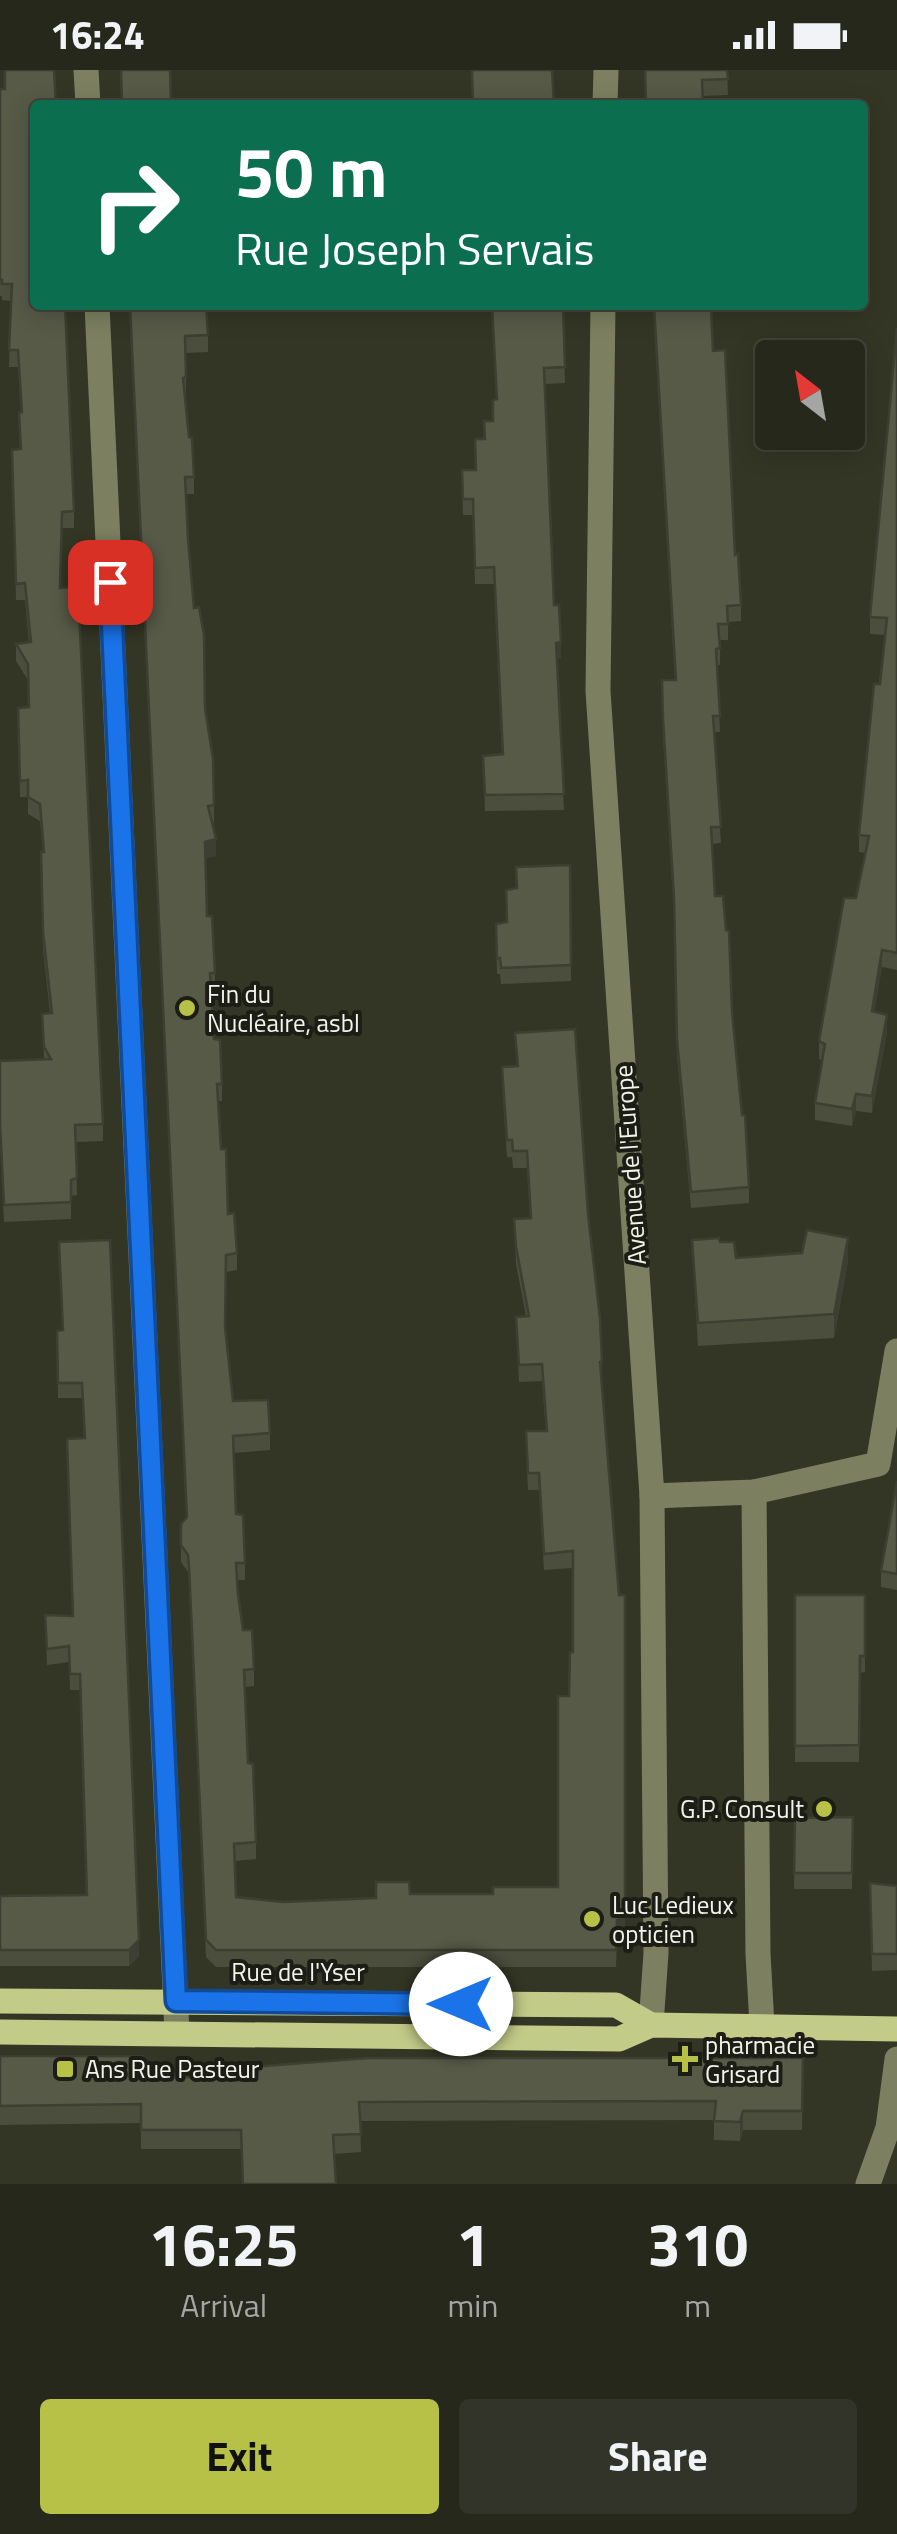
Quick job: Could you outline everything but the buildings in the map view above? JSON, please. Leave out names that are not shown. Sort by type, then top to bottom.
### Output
[{"type":"main road","name":"Rue de l'Yser","points":[[0,2001],[616,2004],[650,2026]]},
{"type":"main road","name":"Rue de l'Yser","points":[[0,2032],[618,2039],[650,2026],[897,2029]]},
{"type":"street","points":[[86,70],[88,100]]},
{"type":"street","points":[[605,100],[606,70]]},
{"type":"street","points":[[97,310],[177,2033]]},
{"type":"street","name":"Avenue de l'Europe","points":[[603,310],[598,691],[652,1496],[656,1954],[650,2026]]},
{"type":"street","points":[[652,1496],[754,1492],[878,1464],[897,1351]]},
{"type":"street","points":[[754,1492],[762,2025]]},
{"type":"street","points":[[868,2184],[888,2128],[897,2059]]},
{"type":"place","name":"Fin du Nucléaire, asbl","points":[[187,1008]]},
{"type":"place","name":"G.P. Consult","points":[[824,1809]]},
{"type":"place","name":"Luc Ledieux opticien","points":[[592,1919]]},
{"type":"place","name":"pharmacie Grisard","points":[[685,2059]]},
{"type":"place","name":"Ans Rue Pasteur","points":[[65,2069]]},
{"type":"route","points":[[110,582],[176,2001],[461,2004]]}]
